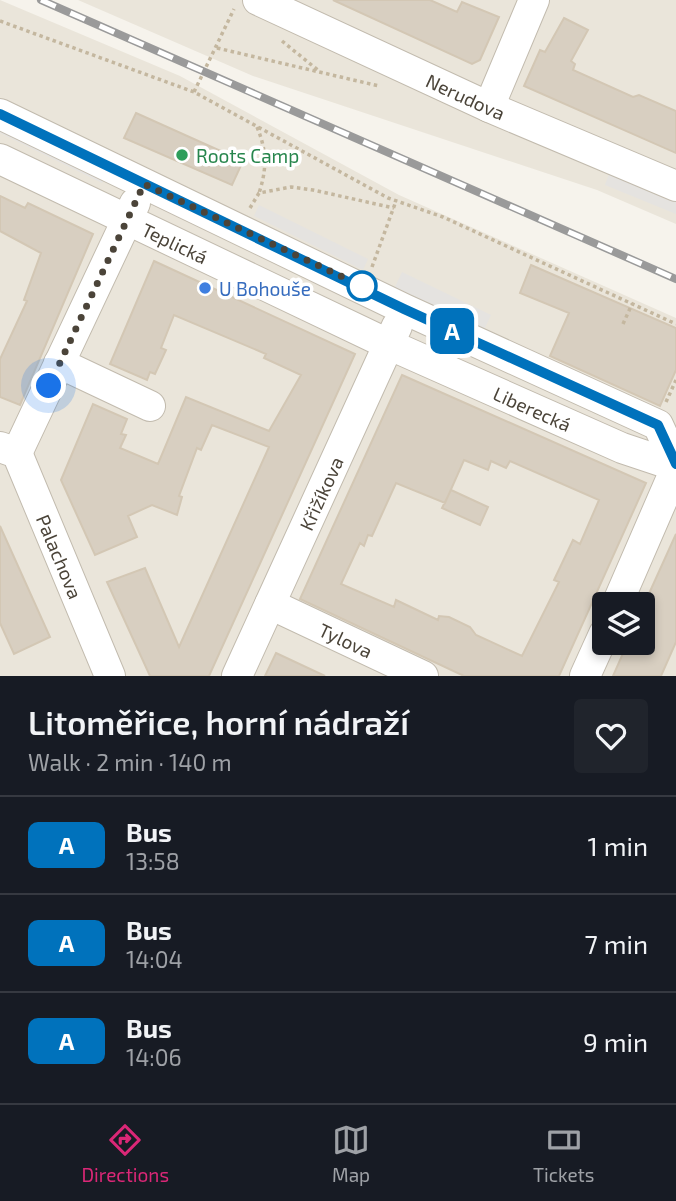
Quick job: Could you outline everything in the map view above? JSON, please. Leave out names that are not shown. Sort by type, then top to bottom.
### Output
[{"type":"street","points":[[489,107],[534,0]]},
{"type":"street","name":"Nerudova","points":[[251,7],[676,186]]},
{"type":"street","name":"Teplická","points":[[0,114],[404,309]]},
{"type":"street","name":"Teplická","points":[[0,159],[390,345]]},
{"type":"street","points":[[9,450],[59,363],[144,184]]},
{"type":"street","name":"Křižíkova","points":[[237,676],[390,345],[404,309]]},
{"type":"street","name":"Liberecká","points":[[404,309],[658,425],[676,466]]},
{"type":"street","name":"Liberecká","points":[[390,345],[622,447],[676,466]]},
{"type":"street","points":[[59,363],[150,406]]},
{"type":"street","name":"Palachova","points":[[9,450],[110,676]]},
{"type":"street","points":[[622,592],[676,466]]},
{"type":"street","name":"Tylova","points":[[270,604],[422,676]]},
{"type":"street","points":[[585,676],[594,655]]},
{"type":"path","points":[[194,92],[233,10],[251,7]]},
{"type":"path","points":[[0,21],[194,92],[396,201],[443,218],[676,324]]},
{"type":"path","points":[[274,34],[321,72]]},
{"type":"path","points":[[217,47],[388,88]]},
{"type":"path","points":[[247,212],[259,193],[265,174],[266,155],[256,126]]},
{"type":"path","points":[[259,193],[291,187],[394,208]]},
{"type":"path","points":[[370,272],[396,201]]},
{"type":"path","points":[[623,324],[632,304]]},
{"type":"shaded area","points":[[0,0],[180,76],[399,195],[676,318],[676,676],[0,676]]},
{"type":"shaded area","points":[[78,0],[676,0],[676,224],[597,190],[253,76]]},
{"type":"shaded area","points":[[0,124],[106,175],[102,183],[0,133]]},
{"type":"shaded area","points":[[609,174],[676,201],[676,214],[605,185]]},
{"type":"shaded area","points":[[259,205],[368,259],[363,270],[254,216]]},
{"type":"shaded area","points":[[402,272],[491,315],[484,330],[395,287]]},
{"type":"building","points":[[333,0],[430,0],[457,12],[462,2],[499,17],[480,60],[472,64]]},
{"type":"building","points":[[564,18],[588,30],[571,61],[575,64],[573,70],[633,97],[639,95],[676,111],[676,153],[524,86],[540,50],[545,52]]},
{"type":"building","points":[[136,113],[243,161],[232,185],[124,138]]},
{"type":"building","points":[[0,196],[25,208],[28,203],[93,234],[20,405],[0,397],[0,359],[27,301],[24,300],[41,253],[0,231]]},
{"type":"building","points":[[154,261],[355,354],[209,676],[150,676],[107,582],[145,568],[179,647],[269,447],[212,425],[201,450],[197,448],[179,496],[182,497],[177,515],[152,505],[128,516],[137,537],[95,555],[61,480],[93,404],[127,419],[121,434],[126,435],[120,448],[158,464],[186,397],[269,431],[301,375],[264,358],[266,354],[174,315],[161,348],[166,350],[155,374],[150,372],[147,380],[110,364]]},
{"type":"building","points":[[531,265],[676,328],[676,370],[660,406],[550,356],[569,313],[520,293]]},
{"type":"building","points":[[402,375],[646,483],[597,592],[592,592],[592,603],[559,676],[464,676],[300,599]],"holes":[[[464,460],[488,470],[491,461],[506,468],[510,461],[599,500],[580,544],[573,540],[554,580],[559,582],[522,656],[476,635],[470,627],[449,617],[439,616],[438,620],[396,600],[394,607],[341,584],[360,543],[364,546],[368,535],[372,536],[396,483],[445,503]]]},
{"type":"building","points":[[451,490],[488,507],[480,525],[442,508]]},
{"type":"building","points":[[0,526],[50,637],[14,654],[0,623]]},
{"type":"building","points":[[676,534],[676,642],[661,676],[613,676],[622,655],[655,655],[655,592],[650,592]]},
{"type":"building","points":[[276,653],[325,676],[265,676]]},
{"type":"railway","points":[[41,0],[676,279]]},
{"type":"bus line","name":"A","points":[[0,114],[404,309],[658,425],[676,464]]},
{"type":"place","name":"Roots Camp","points":[[182,155]]},
{"type":"place","name":"U Bohouše","points":[[205,288]]},
{"type":"route","points":[[49,386],[144,184],[362,286]]}]
